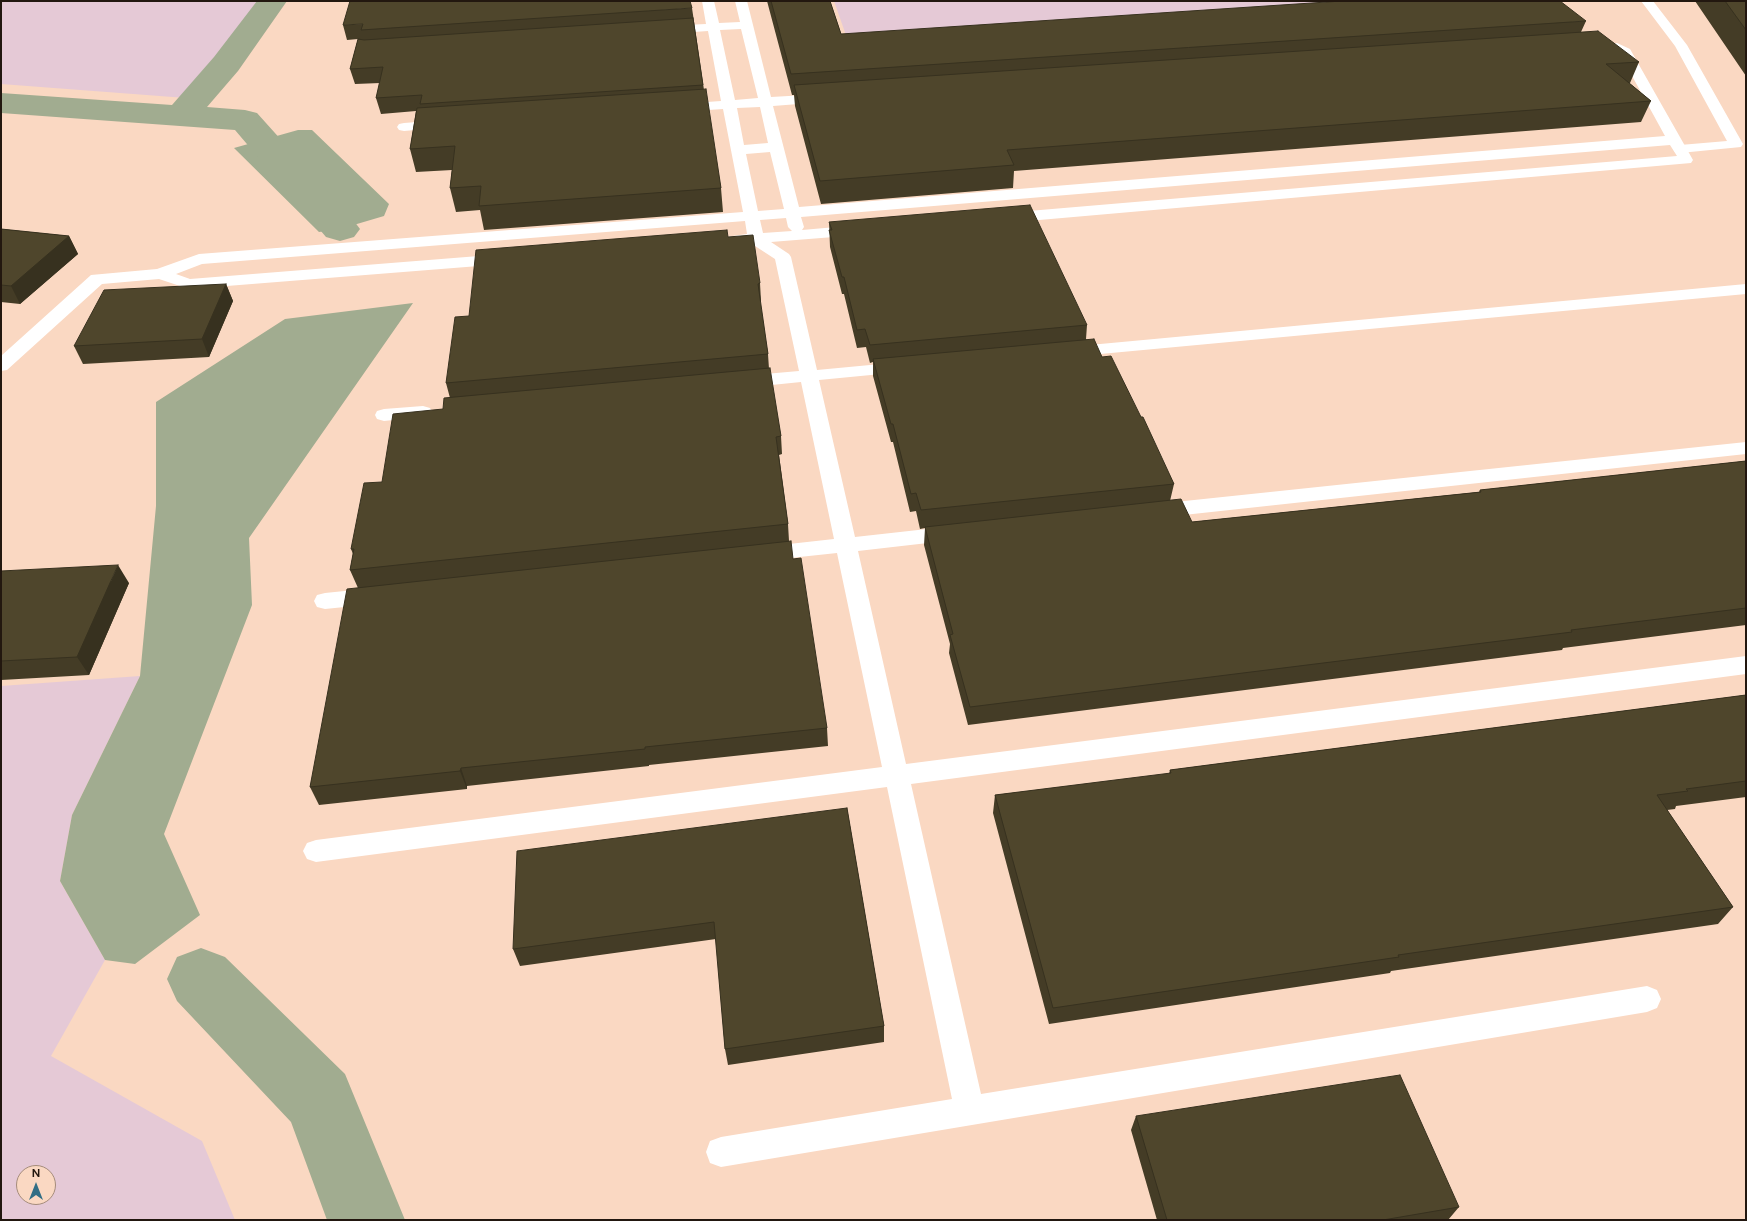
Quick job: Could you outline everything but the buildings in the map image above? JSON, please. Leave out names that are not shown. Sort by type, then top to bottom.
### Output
[{"type":"street","points":[[708,1],[713,27],[766,102],[798,235],[783,257]]},
{"type":"street","points":[[741,1],[747,25],[729,104],[751,216],[756,239],[783,257],[970,1111]]},
{"type":"street","points":[[650,31],[747,25]]},
{"type":"street","points":[[974,198],[986,217],[1099,210],[1686,160],[1625,52],[1616,47],[1604,45]]},
{"type":"street","points":[[666,109],[837,97]]},
{"type":"street","points":[[404,127],[460,123]]},
{"type":"street","points":[[1,366],[97,279],[160,274],[199,259],[471,238],[557,239],[643,232],[751,216],[792,212],[1510,153],[1678,145]]},
{"type":"street","points":[[738,150],[776,147]]},
{"type":"street","points":[[1510,153],[1531,173]]},
{"type":"street","points":[[1407,162],[1425,182]]},
{"type":"street","points":[[1296,171],[1313,192]]},
{"type":"street","points":[[1192,180],[1206,201]]},
{"type":"street","points":[[1087,188],[1099,210]]},
{"type":"street","points":[[711,242],[875,229]]},
{"type":"street","points":[[469,262],[471,238]]},
{"type":"street","points":[[361,270],[366,246]]},
{"type":"street","points":[[264,278],[271,254]]},
{"type":"street","points":[[160,274],[189,284],[520,258]]},
{"type":"street","points":[[1055,353],[1746,288]]},
{"type":"street","points":[[1,342],[24,345]]},
{"type":"street","points":[[722,384],[920,365]]},
{"type":"street","points":[[384,415],[439,410]]},
{"type":"street","points":[[1138,513],[1746,448]]},
{"type":"street","points":[[743,556],[972,531]]},
{"type":"street","points":[[325,601],[396,593]]},
{"type":"street","points":[[316,851],[1746,665]]},
{"type":"street","points":[[721,1152],[1647,999]]},
{"type":"lane","points":[[1647,1],[1681,45],[1736,144],[1678,145]]},
{"type":"shaded area","points":[[1,1],[259,1],[186,98],[1,84]]},
{"type":"shaded area","points":[[834,1],[1398,1],[848,41]]},
{"type":"shaded area","points":[[298,130],[312,130],[389,204],[384,216],[340,229],[319,232],[234,148]]},
{"type":"shaded area","points":[[413,303],[249,538],[252,605],[164,834],[200,915],[135,964],[105,960],[60,881],[72,815],[140,676],[156,506],[156,402],[285,319]]},
{"type":"shaded area","points":[[140,676],[72,815],[60,881],[105,960],[51,1056],[202,1141],[235,1220],[1,1220],[1,686]]},
{"type":"waterway","points":[[182,115],[226,64],[272,1]]},
{"type":"waterway","points":[[1,103],[245,120],[340,229]]},
{"type":"waterway","points":[[201,979],[319,1099],[366,1220]]}]
